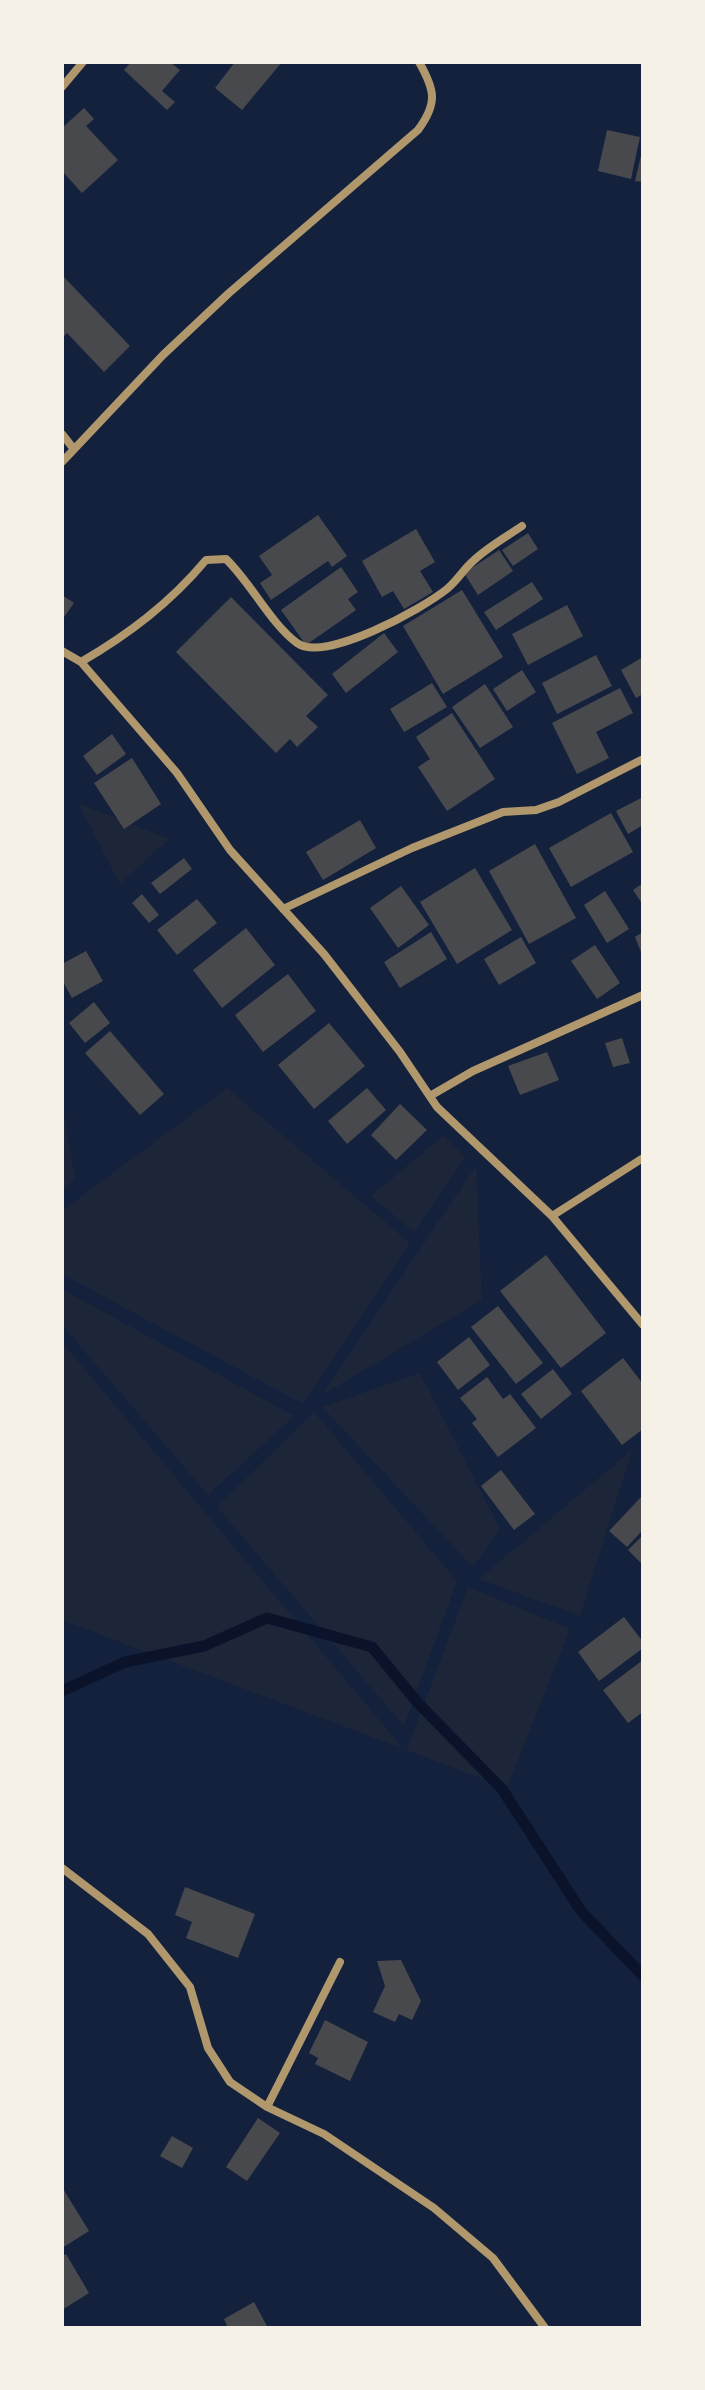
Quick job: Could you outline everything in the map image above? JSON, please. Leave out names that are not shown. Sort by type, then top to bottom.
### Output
[{"type":"street","points":[[62,87],[83,62]]},
{"type":"street","points":[[62,462],[229,293],[418,130],[431,113],[433,92],[419,62]]},
{"type":"street","points":[[62,434],[73,448]]},
{"type":"street","points":[[81,662],[126,636],[153,614],[206,560],[226,559],[242,574],[295,642],[307,649],[322,650],[342,645],[394,620],[447,589],[472,562],[522,526]]},
{"type":"street","points":[[62,651],[81,662],[177,773],[230,850],[333,966],[430,1096],[552,1216],[643,1323]]},
{"type":"street","points":[[283,909],[412,848],[503,812],[536,810],[559,802],[643,759]]},
{"type":"street","points":[[430,1096],[473,1071],[643,995]]},
{"type":"street","points":[[552,1216],[643,1158]]},
{"type":"street","points":[[62,1868],[148,1934],[190,1987],[208,2048],[230,2082],[267,2107],[324,2134],[434,2208],[493,2258],[545,2328]]},
{"type":"street","points":[[267,2107],[340,1962]]},
{"type":"shaded area","points":[[78,803],[169,839],[120,884]]},
{"type":"shaded area","points":[[227,1088],[410,1243],[303,1404],[62,1274],[62,1211]]},
{"type":"shaded area","points":[[62,1101],[75,1178],[62,1191]]},
{"type":"shaded area","points":[[443,1136],[466,1157],[414,1232],[371,1196]]},
{"type":"shaded area","points":[[476,1166],[482,1300],[322,1395]]},
{"type":"shaded area","points":[[62,1289],[294,1416],[208,1495],[62,1325]]},
{"type":"shaded area","points":[[62,1342],[403,1749],[62,1620]]},
{"type":"shaded area","points":[[420,1373],[500,1529],[473,1567],[322,1407]]},
{"type":"shaded area","points":[[314,1412],[457,1581],[404,1726],[217,1507]]},
{"type":"shaded area","points":[[632,1450],[580,1616],[479,1579]]},
{"type":"shaded area","points":[[468,1587],[570,1629],[507,1788],[407,1750]]},
{"type":"building","points":[[131,62],[170,62],[180,70],[162,91],[175,102],[167,110],[124,70]]},
{"type":"building","points":[[235,62],[282,62],[242,110],[215,88]]},
{"type":"building","points":[[84,108],[94,119],[86,126],[118,160],[82,193],[62,171],[62,128]]},
{"type":"building","points":[[607,130],[640,137],[631,179],[598,171]]},
{"type":"building","points":[[643,151],[643,182],[635,181]]},
{"type":"building","points":[[62,275],[130,346],[104,372],[67,333],[62,338]]},
{"type":"building","points":[[318,515],[347,556],[332,567],[328,561],[271,600],[260,583],[272,575],[259,556]]},
{"type":"building","points":[[416,529],[435,562],[420,571],[433,592],[404,609],[393,591],[382,597],[362,561]]},
{"type":"building","points":[[528,533],[538,549],[513,566],[502,550]]},
{"type":"building","points":[[499,550],[513,571],[478,595],[464,573]]},
{"type":"building","points":[[341,567],[358,592],[348,599],[356,610],[306,645],[281,610]]},
{"type":"building","points":[[532,582],[543,599],[496,630],[484,612]]},
{"type":"building","points":[[462,590],[503,657],[443,694],[403,626]]},
{"type":"building","points":[[62,595],[74,603],[62,620]]},
{"type":"building","points":[[231,597],[328,695],[306,716],[318,727],[297,747],[290,739],[276,753],[176,652]]},
{"type":"building","points":[[567,605],[583,636],[528,665],[512,634]]},
{"type":"building","points":[[384,633],[398,652],[346,693],[332,674]]},
{"type":"building","points":[[596,655],[612,686],[557,714],[542,683]]},
{"type":"building","points":[[643,657],[643,694],[636,698],[621,670]]},
{"type":"building","points":[[522,670],[536,692],[507,711],[493,689]]},
{"type":"building","points":[[432,683],[447,707],[404,732],[390,709]]},
{"type":"building","points":[[485,684],[513,727],[480,748],[452,707]]},
{"type":"building","points":[[620,688],[633,713],[596,732],[609,758],[577,774],[552,723]]},
{"type":"building","points":[[452,713],[495,779],[447,811],[418,767],[430,759],[416,737]]},
{"type":"building","points":[[112,734],[126,754],[97,775],[83,756]]},
{"type":"building","points":[[132,758],[161,804],[124,829],[94,783]]},
{"type":"building","points":[[643,797],[643,825],[628,834],[616,811]]},
{"type":"building","points":[[611,813],[633,852],[571,887],[549,848]]},
{"type":"building","points":[[360,820],[376,848],[323,880],[306,852]]},
{"type":"building","points":[[535,844],[576,918],[529,944],[489,871]]},
{"type":"building","points":[[184,858],[192,869],[160,894],[151,883]]},
{"type":"building","points":[[475,868],[512,930],[457,964],[420,902]]},
{"type":"building","points":[[643,883],[643,905],[633,890]]},
{"type":"building","points":[[401,886],[429,925],[398,948],[370,908]]},
{"type":"building","points":[[605,891],[629,929],[607,943],[584,905]]},
{"type":"building","points":[[142,894],[159,915],[149,923],[132,903]]},
{"type":"building","points":[[197,899],[217,923],[177,955],[157,930]]},
{"type":"building","points":[[246,928],[275,965],[222,1008],[193,970]]},
{"type":"building","points":[[431,932],[447,959],[400,988],[384,962]]},
{"type":"building","points":[[643,932],[643,957],[635,937]]},
{"type":"building","points":[[521,937],[536,963],[499,985],[484,959]]},
{"type":"building","points":[[595,945],[620,983],[597,999],[571,961]]},
{"type":"building","points":[[86,951],[103,981],[72,998],[62,980],[62,964]]},
{"type":"building","points":[[288,974],[316,1011],[263,1052],[235,1015]]},
{"type":"building","points":[[94,1002],[110,1023],[85,1043],[69,1023]]},
{"type":"building","points":[[329,1023],[365,1066],[314,1109],[278,1065]]},
{"type":"building","points":[[110,1031],[164,1094],[140,1115],[85,1053]]},
{"type":"building","points":[[622,1038],[630,1063],[613,1067],[605,1043]]},
{"type":"building","points":[[547,1052],[559,1080],[520,1095],[508,1066]]},
{"type":"building","points":[[367,1088],[386,1110],[347,1144],[328,1121]]},
{"type":"building","points":[[400,1104],[427,1130],[396,1160],[371,1135]]},
{"type":"building","points":[[546,1255],[606,1333],[561,1368],[500,1291]]},
{"type":"building","points":[[498,1306],[543,1363],[516,1384],[471,1327]]},
{"type":"building","points":[[469,1337],[490,1365],[458,1390],[437,1362]]},
{"type":"building","points":[[623,1358],[643,1384],[643,1429],[622,1445],[581,1391]]},
{"type":"building","points":[[553,1369],[572,1394],[541,1419],[521,1394]]},
{"type":"building","points":[[487,1377],[503,1399],[510,1394],[536,1428],[498,1457],[472,1423],[477,1419],[460,1398]]},
{"type":"building","points":[[501,1470],[535,1514],[514,1530],[481,1486]]},
{"type":"building","points":[[643,1495],[643,1530],[627,1547],[609,1531]]},
{"type":"building","points":[[643,1535],[643,1561],[641,1563],[628,1550]]},
{"type":"building","points":[[624,1617],[643,1642],[643,1648],[599,1681],[578,1652]]},
{"type":"building","points":[[643,1660],[643,1712],[628,1723],[603,1690]]},
{"type":"building","points":[[185,1887],[255,1914],[238,1958],[186,1938],[192,1922],[175,1915]]},
{"type":"building","points":[[401,1960],[421,2001],[412,2020],[399,2014],[395,2022],[373,2012],[385,1986],[377,1961]]},
{"type":"building","points":[[325,2020],[368,2042],[350,2081],[315,2064],[318,2058],[309,2053]]},
{"type":"building","points":[[258,2118],[280,2133],[247,2181],[226,2167]]},
{"type":"building","points":[[172,2136],[193,2148],[182,2168],[160,2156]]},
{"type":"building","points":[[62,2187],[89,2231],[62,2248]]},
{"type":"building","points":[[66,2254],[89,2293],[62,2310],[62,2256]]},
{"type":"building","points":[[254,2302],[268,2328],[228,2328],[224,2319]]},
{"type":"waterway","points":[[62,1691],[125,1662],[204,1646],[267,1618],[372,1647],[418,1703],[502,1789],[581,1911],[643,1976]]}]
